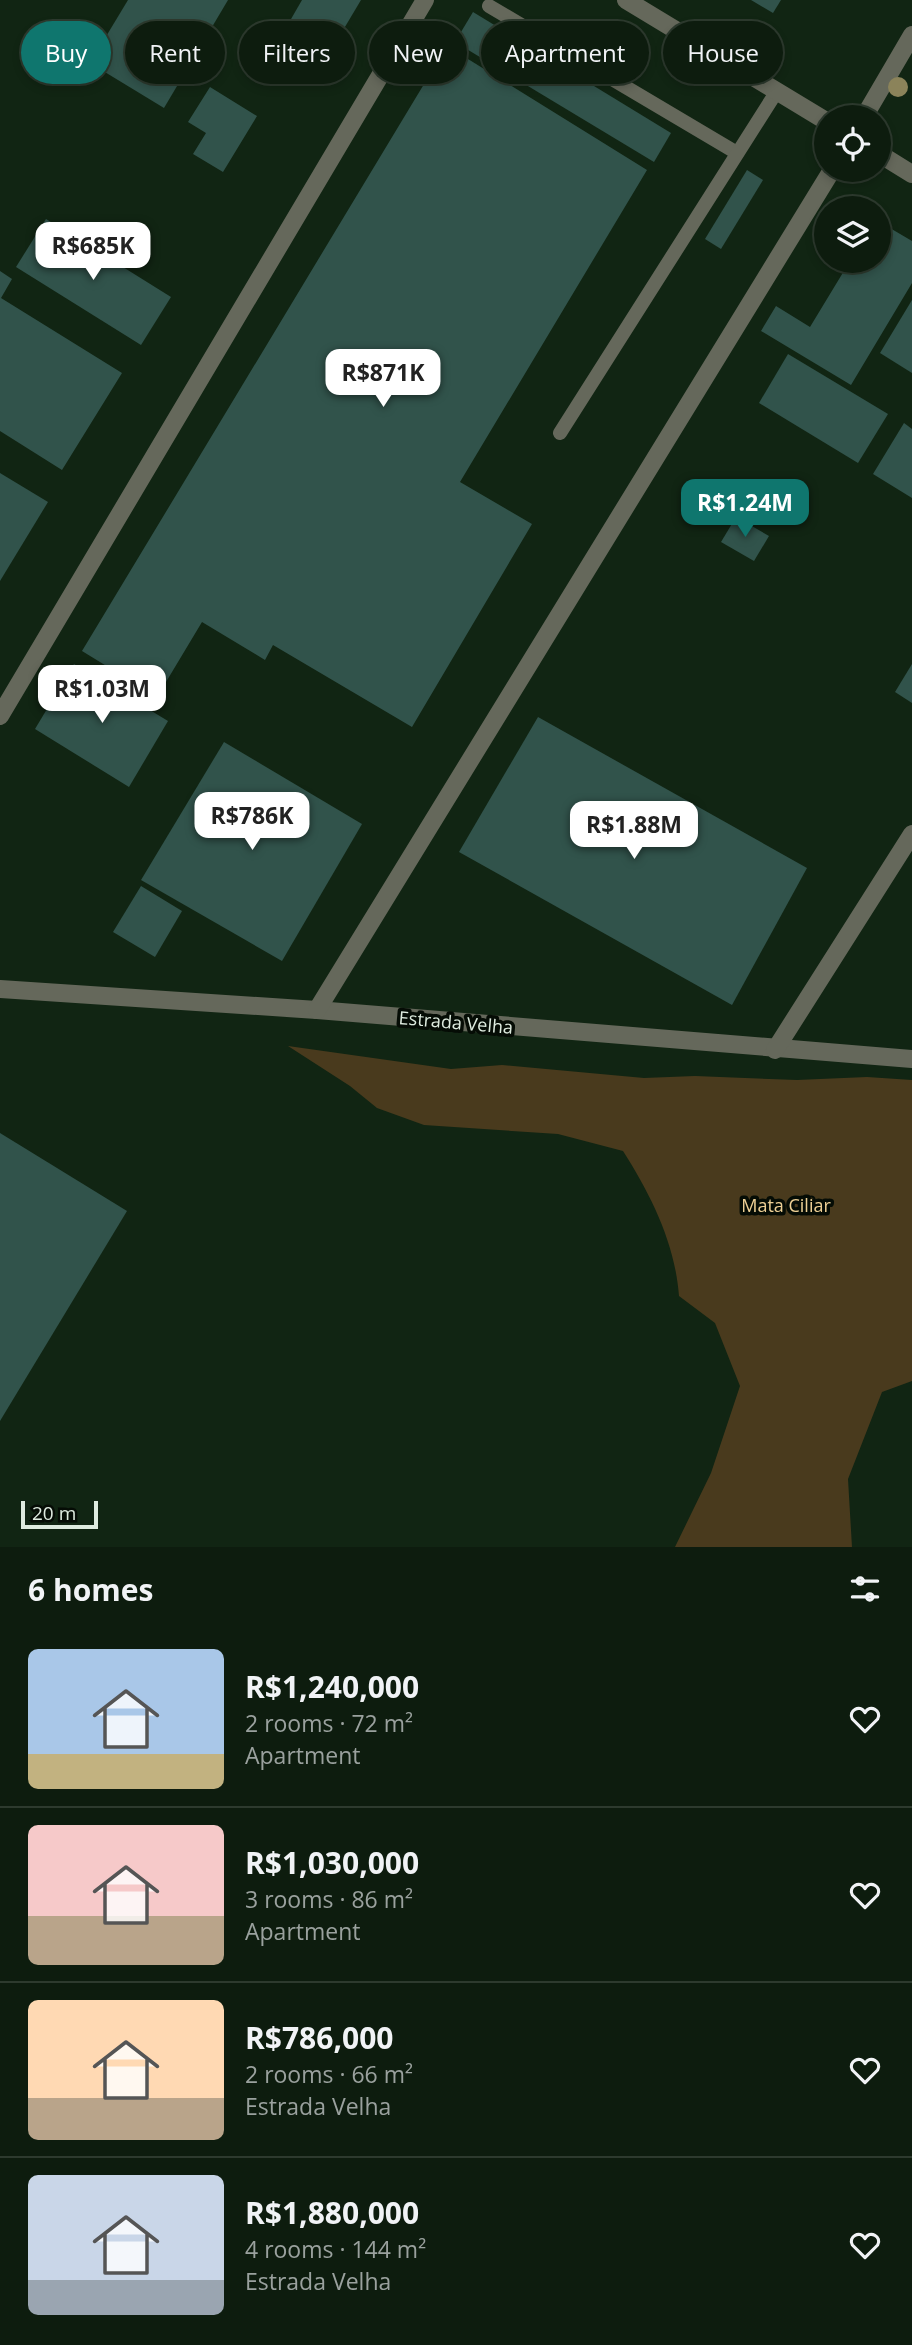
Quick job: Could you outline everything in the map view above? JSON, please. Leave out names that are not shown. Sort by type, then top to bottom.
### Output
[{"type":"street","points":[[0,716],[425,0]]},
{"type":"street","points":[[626,0],[814,114]]},
{"type":"street","points":[[871,105],[912,35]]},
{"type":"street","points":[[891,161],[912,174]]},
{"type":"street","points":[[317,1010],[825,182]]},
{"type":"street","points":[[775,1050],[912,834]]},
{"type":"street","name":"Estrada Velha","points":[[0,989],[317,1010],[775,1050],[912,1059]]},
{"type":"lane","points":[[488,6],[737,153]]},
{"type":"lane","points":[[560,433],[777,91]]},
{"type":"green space","name":"Mata Ciliar","points":[[288,1046],[451,1069],[502,1065],[644,1078],[695,1076],[797,1080],[867,1077],[912,1080],[912,1381],[882,1392],[848,1479],[852,1547],[675,1547],[711,1473],[740,1386],[715,1323],[679,1296],[667,1238],[643,1185],[623,1151],[558,1134],[424,1125],[377,1108],[350,1086]]},
{"type":"building","points":[[128,0],[228,0],[216,21],[125,21],[125,84],[178,84],[164,108],[111,76],[111,28]]},
{"type":"building","points":[[302,0],[361,0],[348,21],[290,21]]},
{"type":"building","points":[[751,0],[781,0],[773,13]]},
{"type":"building","points":[[473,12],[488,21],[481,21],[481,58],[467,49],[467,22]]},
{"type":"building","points":[[467,58],[481,67],[481,84],[508,84],[647,170],[460,482],[532,524],[412,727],[273,645],[265,660],[202,622],[157,697],[82,651],[424,84],[467,84]]},
{"type":"building","points":[[525,84],[591,84],[671,133],[654,162]]},
{"type":"building","points":[[210,87],[257,116],[223,172],[193,154],[206,133],[188,122]]},
{"type":"building","points":[[747,170],[763,180],[721,249],[705,239]]},
{"type":"building","points":[[46,219],[171,297],[141,345],[16,267]]},
{"type":"building","points":[[891,229],[912,241],[912,283],[851,385],[761,331],[776,306],[810,327],[843,273],[891,273]]},
{"type":"building","points":[[0,271],[12,279],[1,298],[122,373],[62,470],[0,431]]},
{"type":"building","points":[[912,300],[912,373],[880,353]]},
{"type":"building","points":[[788,354],[888,414],[858,463],[759,403]]},
{"type":"building","points":[[904,423],[912,429],[912,498],[873,474]]},
{"type":"building","points":[[0,473],[48,502],[0,581]]},
{"type":"building","points":[[736,517],[769,536],[754,561],[721,542]]},
{"type":"building","points":[[74,664],[168,721],[129,787],[35,729]]},
{"type":"building","points":[[912,664],[912,703],[895,692]]},
{"type":"building","points":[[538,717],[807,868],[732,1005],[459,852]]},
{"type":"building","points":[[224,742],[362,824],[282,961],[141,880]]},
{"type":"building","points":[[141,886],[182,911],[155,957],[113,932]]},
{"type":"building","points":[[0,1133],[127,1211],[0,1421]]}]
